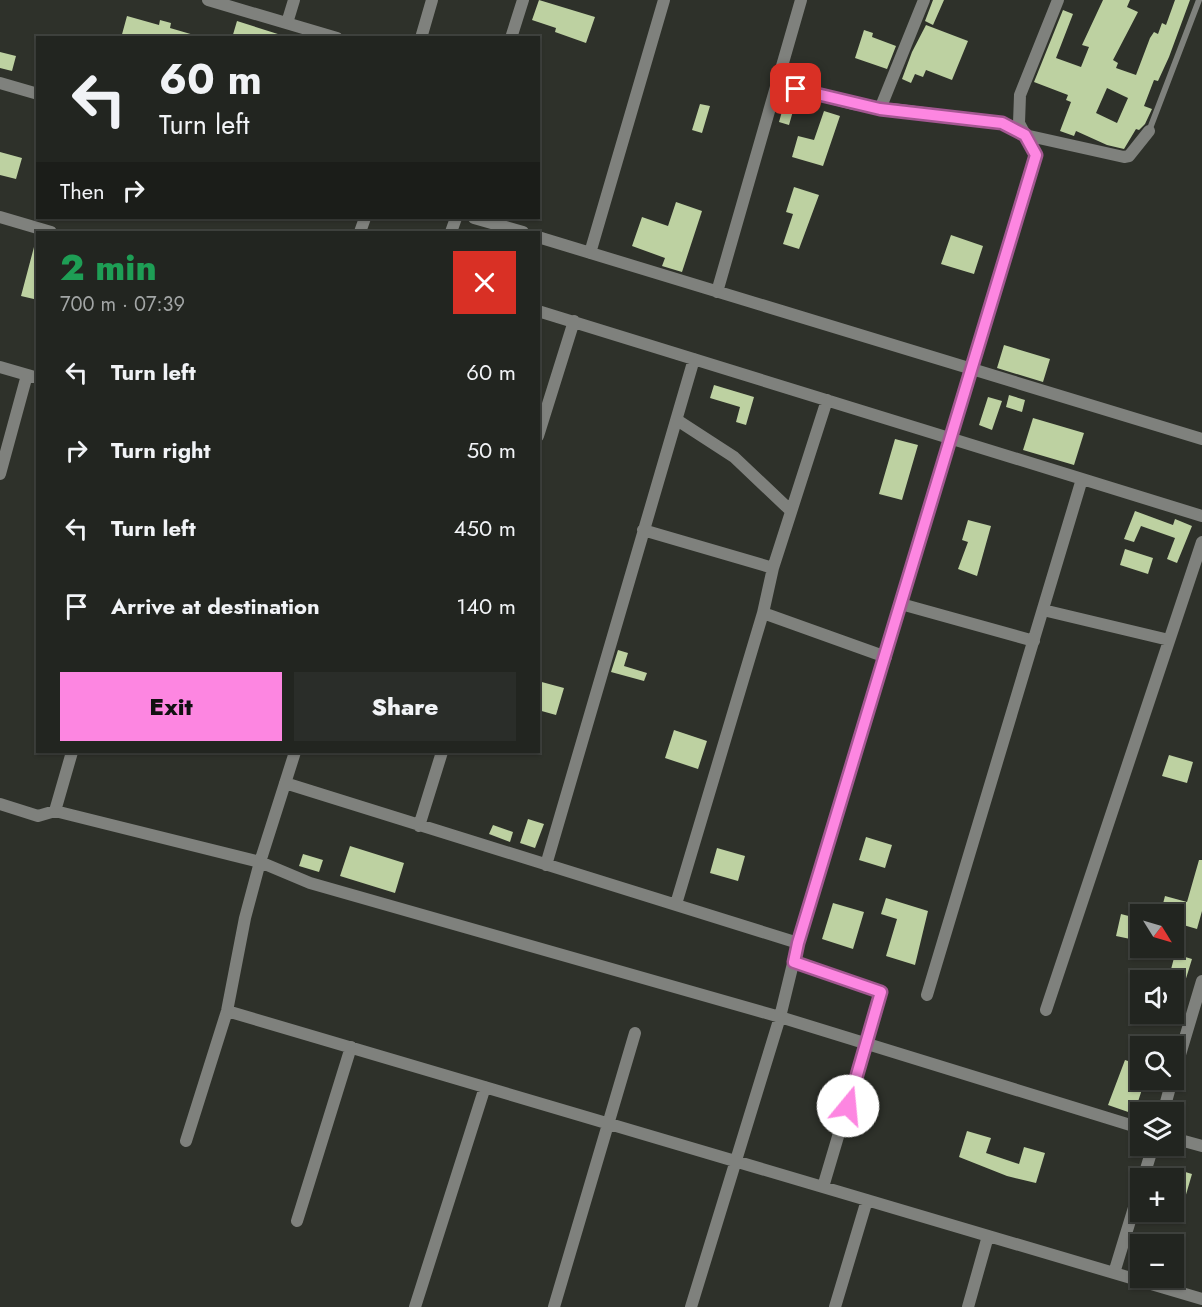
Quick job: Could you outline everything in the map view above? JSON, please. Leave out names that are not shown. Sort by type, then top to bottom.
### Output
[{"type":"street","points":[[208,0],[330,36]]},
{"type":"street","points":[[287,23],[294,0]]},
{"type":"street","points":[[422,36],[432,0]]},
{"type":"street","points":[[513,36],[523,0]]},
{"type":"street","points":[[590,253],[664,0]]},
{"type":"street","points":[[717,292],[801,0]]},
{"type":"street","points":[[880,109],[924,0]]},
{"type":"street","points":[[691,1307],[780,1017],[798,943],[1036,155],[1018,123],[1020,95],[1058,0]]},
{"type":"street","points":[[0,83],[36,93]]},
{"type":"street","points":[[777,84],[880,109],[1002,123],[1025,135],[1124,158],[1129,156],[1149,131]]},
{"type":"street","points":[[0,217],[48,231]]},
{"type":"street","points":[[478,219],[520,231]]},
{"type":"street","points":[[540,238],[1202,439]]},
{"type":"street","points":[[540,311],[1202,516]]},
{"type":"street","points":[[540,430],[574,321]]},
{"type":"street","points":[[546,865],[694,359]]},
{"type":"street","points":[[0,367],[32,376],[0,474]]},
{"type":"street","points":[[675,904],[763,613],[773,568],[827,400]]},
{"type":"street","points":[[677,420],[734,457],[791,511]]},
{"type":"street","points":[[927,995],[1082,479]]},
{"type":"street","points":[[643,530],[773,568]]},
{"type":"street","points":[[1046,1010],[1202,542]]},
{"type":"street","points":[[901,604],[1034,641]]},
{"type":"street","points":[[1043,610],[1169,640]]},
{"type":"street","points":[[763,613],[886,657]]},
{"type":"street","points":[[55,811],[72,753]]},
{"type":"street","points":[[186,1141],[227,1011],[245,918],[295,753]]},
{"type":"street","points":[[419,825],[442,753]]},
{"type":"street","points":[[285,783],[798,943]]},
{"type":"street","points":[[0,804],[38,816],[55,811],[260,862],[310,883],[780,1017],[1130,1125]]},
{"type":"street","points":[[794,962],[881,992],[823,1187]]},
{"type":"street","points":[[1184,1042],[1202,981]]},
{"type":"street","points":[[227,1011],[1202,1299]]},
{"type":"street","points":[[554,1307],[635,1033]]},
{"type":"street","points":[[297,1221],[351,1047]]},
{"type":"street","points":[[415,1307],[485,1087]]},
{"type":"street","points":[[1184,1141],[1202,1146]]},
{"type":"street","points":[[836,1307],[867,1200]]},
{"type":"street","points":[[1114,1273],[1130,1221]]},
{"type":"street","points":[[968,1307],[988,1236]]},
{"type":"lane","points":[[1149,131],[1199,0]]},
{"type":"building","points":[[539,0],[595,17],[586,43],[555,32],[556,28],[532,20]]},
{"type":"building","points":[[933,0],[944,0],[933,25],[925,21]]},
{"type":"building","points":[[1103,0],[1130,0],[1127,7],[1138,12],[1113,60],[1118,63],[1116,68],[1136,75],[1150,38],[1154,32],[1158,34],[1162,23],[1166,25],[1175,0],[1190,0],[1169,57],[1158,81],[1154,80],[1144,106],[1152,109],[1145,124],[1139,130],[1136,129],[1124,149],[1107,145],[1076,131],[1074,136],[1060,131],[1071,102],[1066,100],[1068,95],[1034,82],[1063,10],[1073,14],[1056,58],[1081,67],[1089,47],[1082,45]],"holes":[[[1107,88],[1128,98],[1117,123],[1096,113]]]},
{"type":"building","points":[[127,16],[159,25],[160,20],[171,23],[170,28],[194,35],[194,36],[122,36]]},
{"type":"building","points":[[237,21],[281,35],[281,36],[233,36]]},
{"type":"building","points":[[926,25],[968,41],[952,80],[926,70],[923,77],[915,74],[911,83],[902,79],[912,52]]},
{"type":"building","points":[[864,30],[873,33],[872,37],[896,46],[887,69],[855,58]]},
{"type":"building","points":[[0,52],[16,56],[12,71],[0,68]]},
{"type":"building","points":[[785,101],[795,104],[789,125],[779,122]]},
{"type":"building","points":[[700,104],[710,106],[702,133],[692,130]]},
{"type":"building","points":[[824,111],[840,116],[823,166],[792,157],[798,136],[814,140]]},
{"type":"building","points":[[0,152],[22,158],[16,179],[0,175]]},
{"type":"building","points":[[794,187],[819,195],[799,249],[783,244],[793,214],[786,212]]},
{"type":"building","points":[[676,202],[702,211],[682,272],[662,266],[665,258],[632,246],[642,217],[668,226]]},
{"type":"building","points":[[951,235],[983,246],[974,274],[941,264]]},
{"type":"building","points":[[34,247],[36,247],[36,300],[21,296]]},
{"type":"building","points":[[1004,345],[1050,359],[1043,382],[997,368]]},
{"type":"building","points":[[714,385],[754,397],[746,425],[736,422],[740,407],[710,398]]},
{"type":"building","points":[[1009,395],[1025,400],[1022,412],[1006,407]]},
{"type":"building","points":[[988,397],[1002,401],[992,430],[979,425]]},
{"type":"building","points":[[1033,418],[1084,433],[1074,465],[1023,450]]},
{"type":"building","points":[[895,439],[918,445],[902,500],[879,494]]},
{"type":"building","points":[[1135,511],[1173,525],[1175,519],[1192,526],[1177,563],[1167,559],[1175,538],[1141,526],[1134,542],[1124,539]]},
{"type":"building","points":[[968,520],[991,526],[977,576],[958,569],[968,542],[962,540]]},
{"type":"building","points":[[1125,549],[1153,558],[1148,574],[1120,565]]},
{"type":"building","points":[[618,650],[628,653],[624,666],[647,673],[644,681],[611,672]]},
{"type":"building","points":[[540,682],[564,688],[556,715],[540,711]]},
{"type":"building","points":[[674,730],[707,741],[698,769],[665,758]]},
{"type":"building","points":[[1169,755],[1193,762],[1187,783],[1162,776]]},
{"type":"building","points":[[528,819],[544,824],[535,848],[520,843]]},
{"type":"building","points":[[493,825],[513,832],[510,842],[489,834]]},
{"type":"building","points":[[866,837],[892,845],[885,868],[859,860]]},
{"type":"building","points":[[350,846],[404,863],[395,893],[340,876]]},
{"type":"building","points":[[717,848],[745,856],[738,881],[710,873]]},
{"type":"building","points":[[303,854],[323,860],[319,872],[299,866]]},
{"type":"building","points":[[1199,860],[1202,860],[1202,911],[1197,929],[1184,925],[1184,904],[1163,904],[1165,896],[1187,902]]},
{"type":"building","points":[[886,898],[928,911],[915,965],[886,956],[897,919],[881,914]]},
{"type":"building","points":[[833,903],[864,912],[853,949],[822,939]]},
{"type":"building","points":[[1121,914],[1130,916],[1130,939],[1116,936]]},
{"type":"building","points":[[1184,957],[1192,959],[1184,985],[1184,970],[1171,970],[1174,958]]},
{"type":"building","points":[[1125,1060],[1130,1062],[1130,1090],[1142,1090],[1138,1102],[1130,1102],[1130,1113],[1108,1105]]},
{"type":"building","points":[[967,1131],[991,1138],[986,1153],[1019,1164],[1024,1147],[1045,1153],[1036,1183],[1007,1176],[959,1157]]},
{"type":"building","points":[[1184,1172],[1192,1174],[1184,1198]]},
{"type":"route","points":[[796,89],[880,109],[1002,123],[1025,135],[1036,155],[794,962],[881,992],[848,1106]]}]
